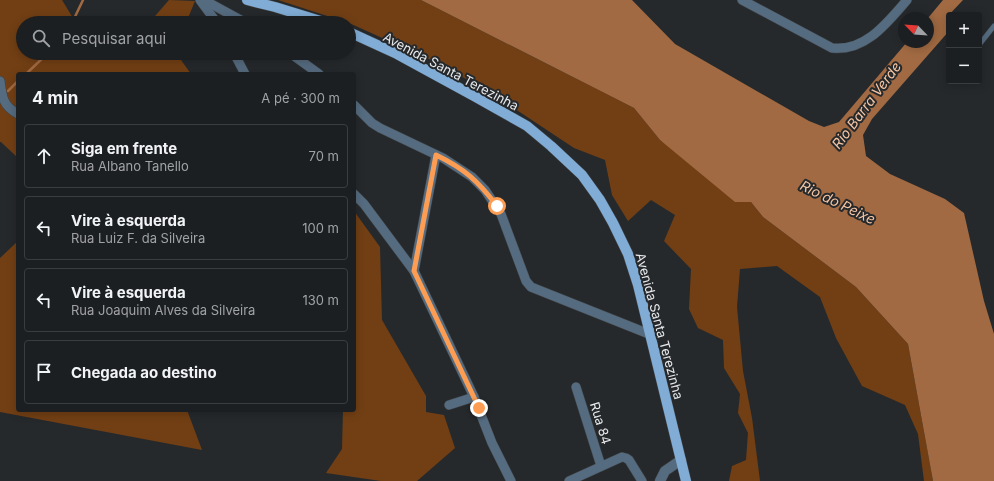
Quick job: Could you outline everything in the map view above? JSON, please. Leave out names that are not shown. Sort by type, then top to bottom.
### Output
[{"type":"main road","points":[[247,0],[274,6],[305,16]]},
{"type":"main road","name":"Avenida Santa Terezinha","points":[[356,35],[404,58],[526,126],[551,146],[582,175],[600,200],[628,254],[638,285],[686,481]]},
{"type":"street","points":[[200,0],[212,16]]},
{"type":"street","points":[[204,0],[233,16]]},
{"type":"street","points":[[742,0],[832,48],[843,50],[863,42],[885,26],[907,0]]},
{"type":"street","points":[[238,60],[244,72]]},
{"type":"street","points":[[300,60],[316,72]]},
{"type":"street","points":[[0,81],[4,101],[10,110],[16,113]]},
{"type":"street","points":[[356,107],[372,123],[380,128],[452,163],[472,177],[497,206],[526,281],[531,287],[650,334]]},
{"type":"street","points":[[414,271],[436,155]]},
{"type":"street","points":[[356,196],[364,204],[414,271],[474,397],[492,443],[511,481]]},
{"type":"street","name":"Rua 84","points":[[576,387],[601,466]]},
{"type":"street","points":[[449,405],[474,397]]},
{"type":"street","points":[[569,481],[622,457],[629,460],[642,481]]},
{"type":"street","points":[[660,481],[666,471],[681,460]]},
{"type":"lane","points":[[982,41],[994,26]]},
{"type":"shaded area","points":[[0,0],[62,0],[72,16],[16,16],[16,60],[181,60],[190,72],[16,72],[16,156],[0,142]]},
{"type":"shaded area","points":[[169,0],[195,1],[189,16],[155,16]]},
{"type":"shaded area","points":[[278,0],[421,0],[634,108],[660,140],[751,202],[763,217],[856,287],[908,344],[933,481],[924,481],[918,434],[905,405],[862,386],[836,338],[820,297],[777,266],[740,269],[737,307],[743,371],[752,418],[760,481],[729,481],[732,466],[746,460],[748,433],[738,413],[740,394],[724,368],[723,340],[698,328],[689,309],[691,269],[664,241],[675,215],[651,200],[628,221],[612,195],[605,160],[574,148],[494,95],[440,64],[356,26],[356,16],[327,16]]},
{"type":"shaded area","points":[[356,214],[380,247],[382,320],[426,396],[426,412],[444,415],[455,448],[417,481],[381,481],[326,473],[342,449],[343,412],[356,412]]},
{"type":"shaded area","points":[[16,243],[16,412],[188,412],[202,450],[0,412],[0,258]]},
{"type":"water","points":[[421,0],[632,0],[675,44],[809,121],[824,127],[839,122],[902,48],[934,48],[933,12],[943,0],[963,0],[952,12],[946,12],[946,34],[872,119],[863,135],[866,156],[890,174],[945,199],[964,213],[984,301],[994,334],[994,481],[933,481],[908,344],[856,287],[763,217],[751,202],[735,202],[660,140],[634,108]]},
{"type":"waterway","points":[[75,16],[83,0]]},
{"type":"waterway","points":[[28,72],[41,60]]},
{"type":"waterway","points":[[8,91],[16,83]]},
{"type":"route","points":[[479,408],[414,271],[436,155],[452,163],[472,177],[485,190],[497,206]]},
{"type":"water label","name":"Rio Barra Verde","points":[[866,105]]},
{"type":"water label","name":"Rio do Peixe","points":[[838,202]]}]
